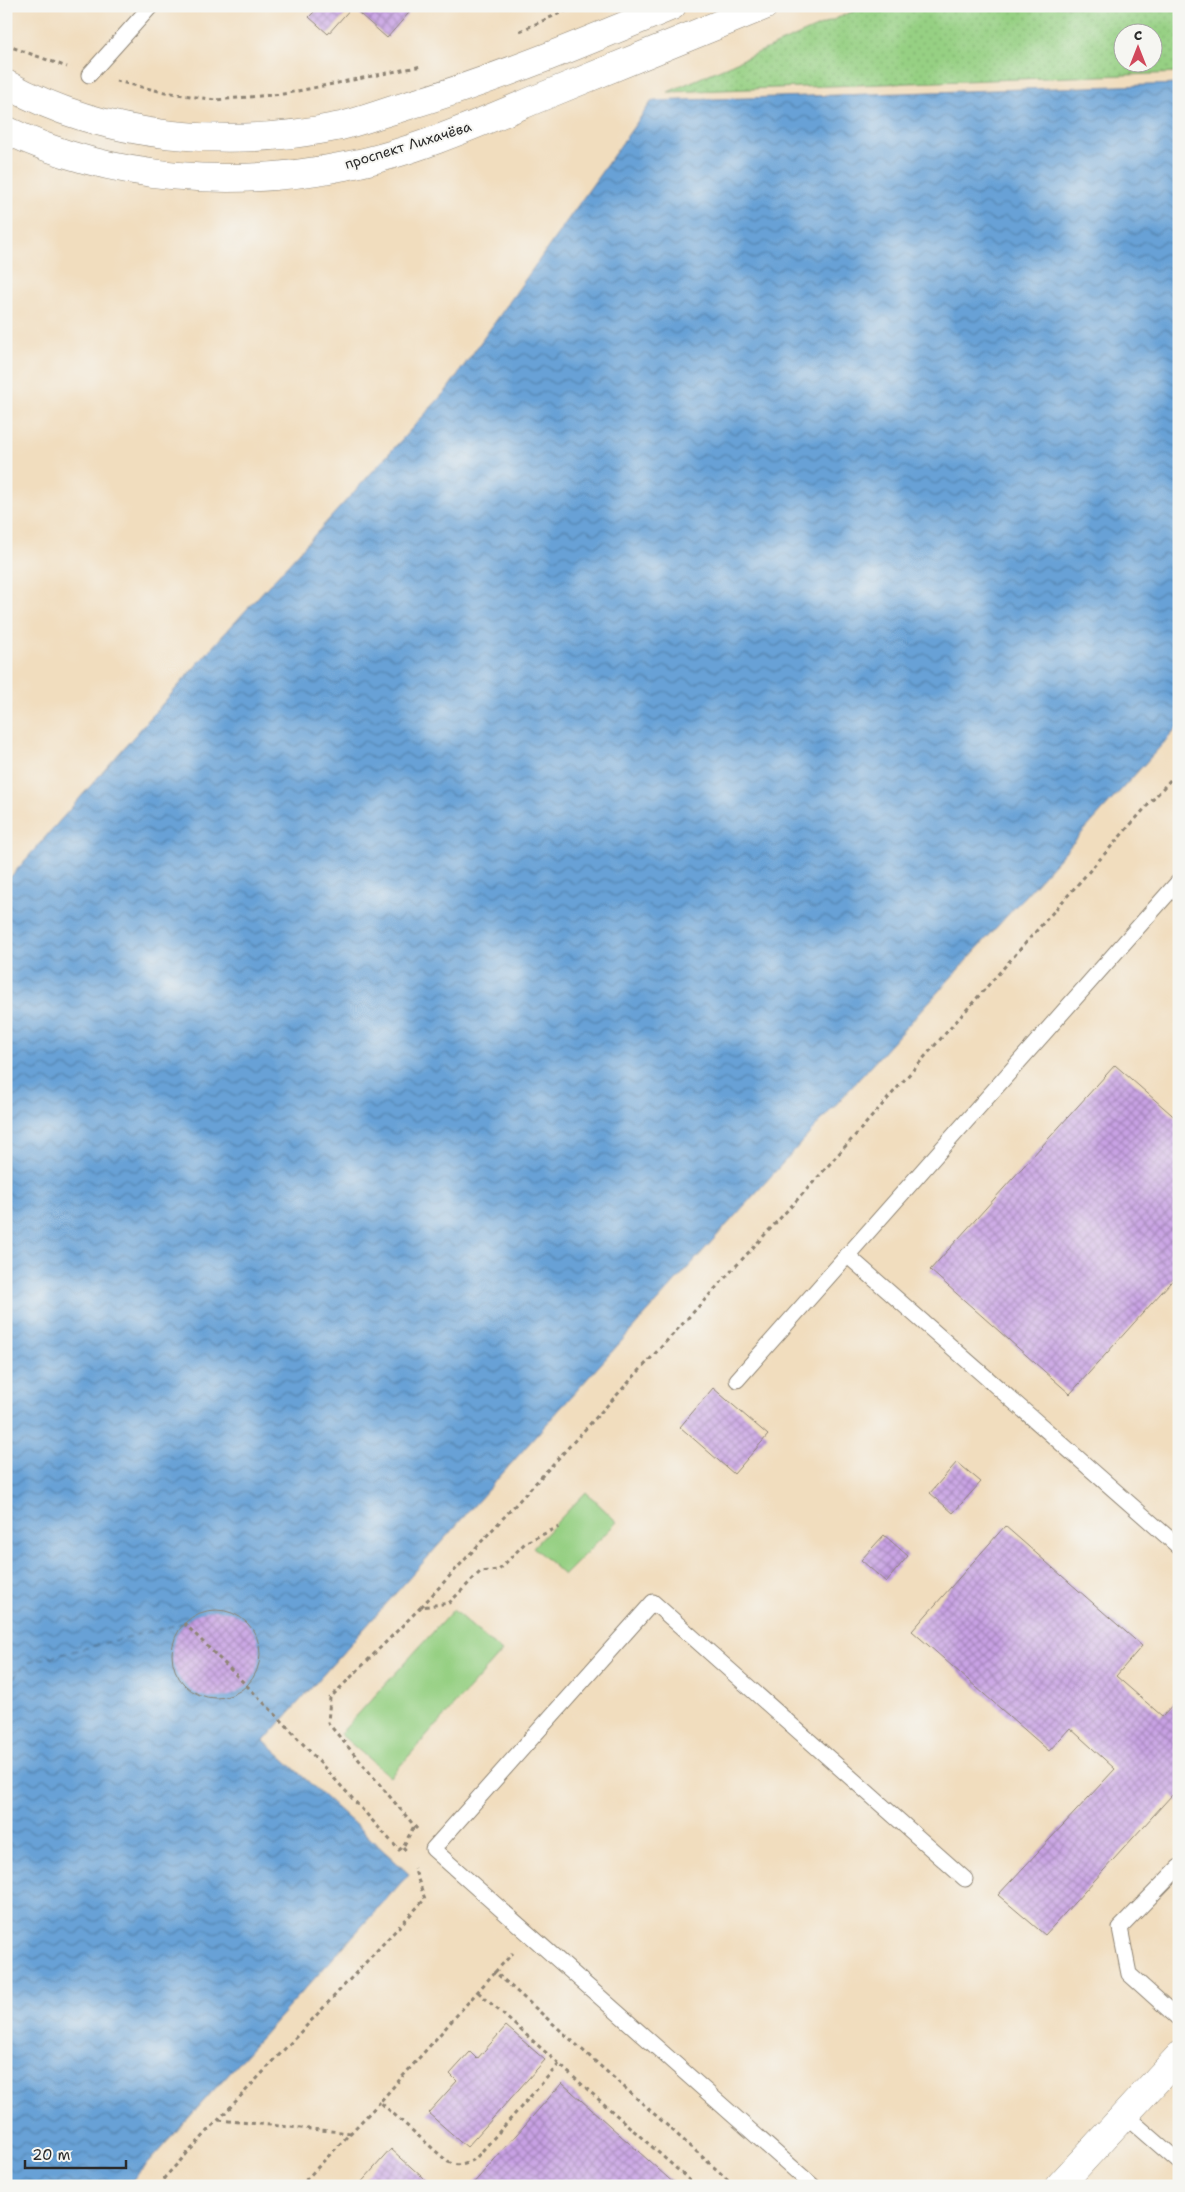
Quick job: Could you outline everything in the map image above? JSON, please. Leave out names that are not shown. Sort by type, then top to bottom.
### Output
[{"type":"street","points":[[6,84],[26,94],[78,114],[116,126],[158,134],[201,137],[256,137],[342,126],[458,91],[536,63],[672,6]]},
{"type":"street","name":"проспект Лихачёва","points":[[6,130],[65,153],[106,165],[152,174],[200,178],[258,177],[351,165],[471,126],[764,6]]},
{"type":"street","points":[[1059,2186],[1179,2056]]},
{"type":"lane","points":[[89,75],[151,6]]},
{"type":"lane","points":[[737,1380],[1179,881]]},
{"type":"lane","points":[[847,1255],[1179,1547]]},
{"type":"lane","points":[[813,2186],[433,1849],[653,1602],[965,1878]]},
{"type":"lane","points":[[1179,1868],[1120,1928],[1129,1974],[1179,2019]]},
{"type":"lane","points":[[1125,2115],[1179,2162]]},
{"type":"path","points":[[511,34],[576,6]]},
{"type":"path","points":[[6,45],[89,75],[159,91],[215,100],[283,94],[431,64]]},
{"type":"path","points":[[433,1849],[328,1723],[330,1698],[420,1607],[827,1168],[1179,770]]},
{"type":"path","points":[[420,1607],[449,1603],[480,1572],[499,1570],[526,1542],[559,1527]]},
{"type":"path","points":[[184,1623],[285,1724],[399,1850],[403,1847],[414,1826]]},
{"type":"path","points":[[403,1847],[410,1858]]},
{"type":"path","points":[[159,2186],[165,2177],[218,2120],[425,1900],[413,1866]]},
{"type":"path","points":[[300,2186],[380,2102],[495,1972],[735,2186]]},
{"type":"path","points":[[478,1992],[696,2186]]},
{"type":"path","points":[[380,2102],[448,2162],[457,2166],[465,2165],[475,2159],[559,2064]]},
{"type":"path","points":[[218,2120],[350,2133]]},
{"type":"green space","points":[[865,6],[1179,6],[1179,73],[668,92]]},
{"type":"green space","points":[[586,1492],[617,1522],[564,1575],[533,1547]]},
{"type":"green space","points":[[453,1610],[502,1652],[390,1777],[340,1734]]},
{"type":"water","points":[[1179,84],[1179,726],[559,1410],[264,1741],[409,1874],[127,2186],[6,2186],[6,882],[216,643],[446,391],[652,101]]},
{"type":"building","points":[[314,6],[415,6],[387,38],[352,7],[328,34],[309,17],[317,9]]},
{"type":"building","points":[[1115,1065],[1179,1121],[1179,1273],[1070,1394],[930,1270]]},
{"type":"building","points":[[713,1388],[768,1435],[734,1474],[680,1427]]},
{"type":"building","points":[[957,1462],[981,1482],[953,1513],[930,1493]]},
{"type":"building","points":[[1005,1526],[1142,1646],[1116,1676],[1162,1716],[1179,1698],[1179,1803],[1172,1795],[1045,1935],[998,1895],[1115,1769],[1070,1728],[1049,1751],[912,1631]]},
{"type":"building","points":[[884,1535],[908,1556],[886,1582],[861,1560]]},
{"type":"building","points":[[216,1610],[233,1613],[247,1623],[257,1637],[260,1654],[257,1671],[247,1685],[233,1695],[216,1698],[199,1695],[185,1685],[175,1671],[172,1654],[175,1637],[185,1623],[199,1613]]},
{"type":"building","points":[[506,2026],[545,2060],[467,2147],[428,2113],[457,2081],[450,2074],[470,2052],[477,2059]]},
{"type":"building","points":[[562,2083],[677,2186],[471,2186]]},
{"type":"building","points":[[391,2149],[432,2186],[358,2186]]},
{"type":"ferry route","points":[[6,1686],[27,1663],[184,1623]]}]
